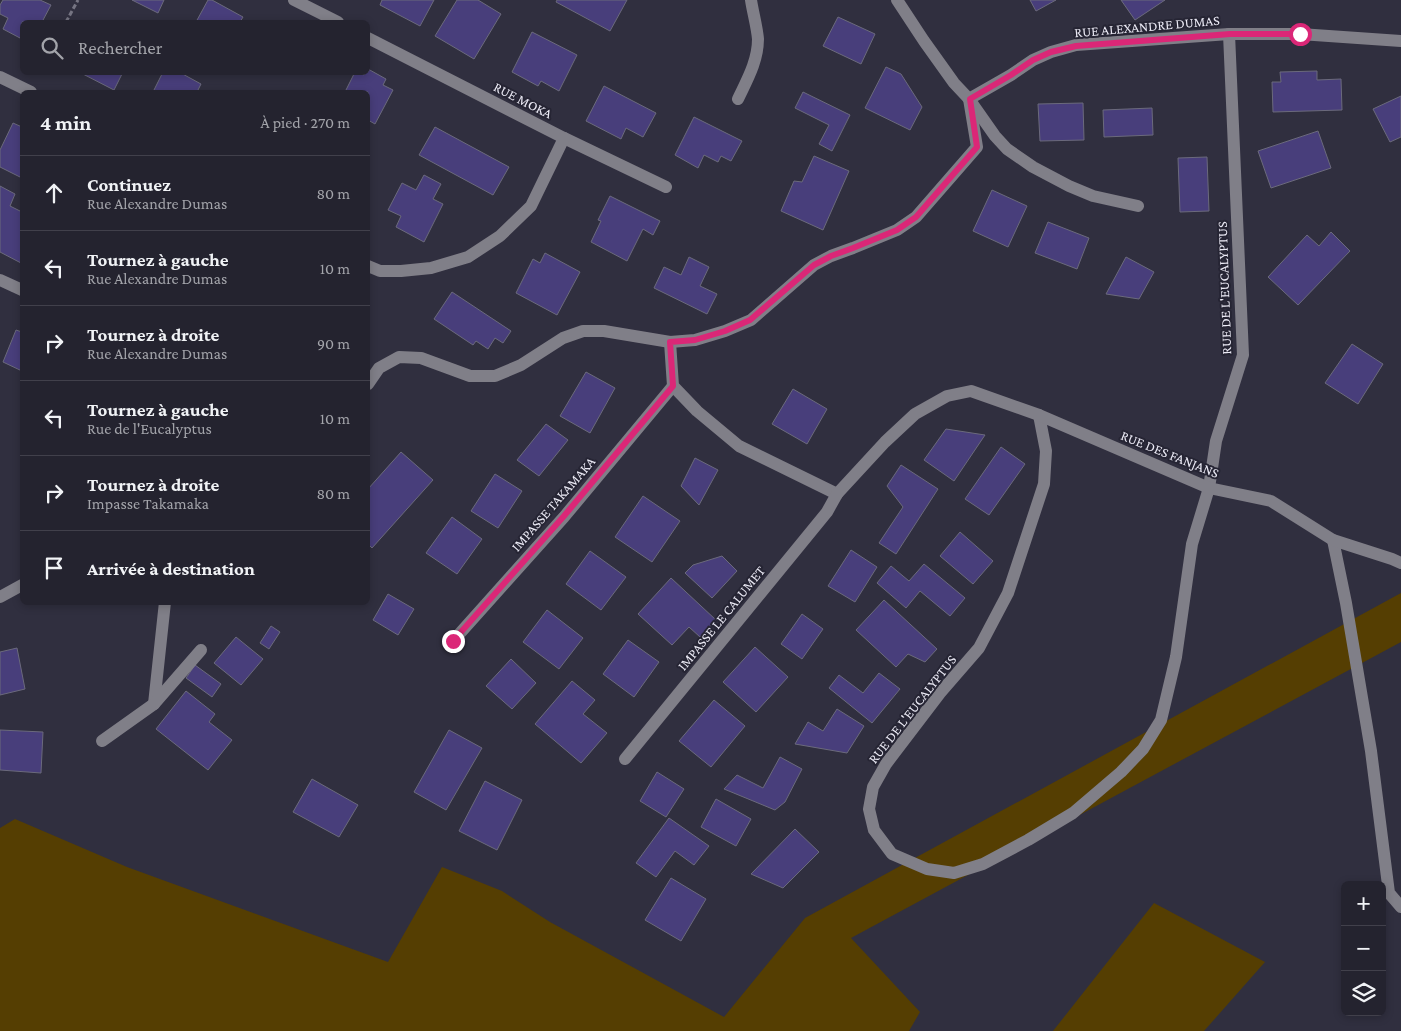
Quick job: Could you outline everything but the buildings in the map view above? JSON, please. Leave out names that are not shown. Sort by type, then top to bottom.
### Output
[{"type":"street","points":[[294,0],[334,20]]},
{"type":"street","points":[[738,99],[751,74],[756,56],[758,39],[751,0]]},
{"type":"street","points":[[897,0],[954,83],[970,99],[995,136],[1007,149],[1033,167],[1069,186],[1093,196],[1138,206]]},
{"type":"street","name":"RUE ALEXANDRE DUMAS","points":[[970,99],[1033,60],[1051,52],[1076,46],[1230,34],[1300,34],[1401,41]]},
{"type":"street","name":"RUE DE L'EUCALYPTUS","points":[[1039,415],[1046,451],[1044,484],[1008,593],[979,648],[940,694],[886,764],[874,786],[869,809],[874,830],[892,854],[927,869],[954,873],[983,864],[1028,840],[1073,812],[1121,772],[1142,749],[1160,720],[1176,656],[1192,544],[1209,488],[1216,441],[1243,355],[1230,34]]},
{"type":"street","name":"RUE MOKA","points":[[370,39],[564,138],[666,187]]},
{"type":"street","points":[[0,77],[28,90]]},
{"type":"street","points":[[370,381],[379,368],[399,357],[421,358],[470,376],[495,376],[521,365],[563,338],[583,331],[604,331],[670,342],[695,340],[725,331],[750,320],[814,265],[831,256],[897,230],[916,217],[977,147],[970,99]]},
{"type":"street","points":[[370,267],[380,271],[431,268],[468,257],[500,236],[531,206],[564,138]]},
{"type":"street","points":[[0,280],[20,289]]},
{"type":"street","points":[[670,342],[673,386],[697,411],[739,446],[837,494],[885,442],[915,414],[947,396],[971,391],[1039,415]]},
{"type":"street","name":"IMPASSE TAKAMAKA","points":[[453,641],[564,516],[673,386]]},
{"type":"street","name":"RUE DES FANJANS","points":[[1039,415],[1209,488],[1271,501],[1333,540],[1392,558],[1401,563]]},
{"type":"street","name":"IMPASSE LE CALUMET","points":[[625,759],[827,512],[837,494]]},
{"type":"street","points":[[1333,540],[1346,603],[1371,751],[1389,893],[1401,907]]},
{"type":"street","points":[[0,597],[20,586]]},
{"type":"street","points":[[154,704],[165,605]]},
{"type":"street","points":[[102,741],[154,704],[201,650]]},
{"type":"path","points":[[67,20],[78,0]]},
{"type":"shaded area","points":[[1401,593],[1401,642],[851,938],[920,1012],[909,1031],[0,1031],[0,828],[15,819],[127,867],[388,962],[442,867],[502,891],[550,922],[724,1017],[805,918]]},
{"type":"shaded area","points":[[1154,903],[1265,962],[1204,1031],[1053,1031]]},
{"type":"route","points":[[453,641],[564,516],[673,386],[670,342],[695,340],[725,331],[750,320],[814,265],[831,256],[897,230],[916,217],[977,147],[970,99],[1033,60],[1051,52],[1076,46],[1230,34],[1300,34]]}]
